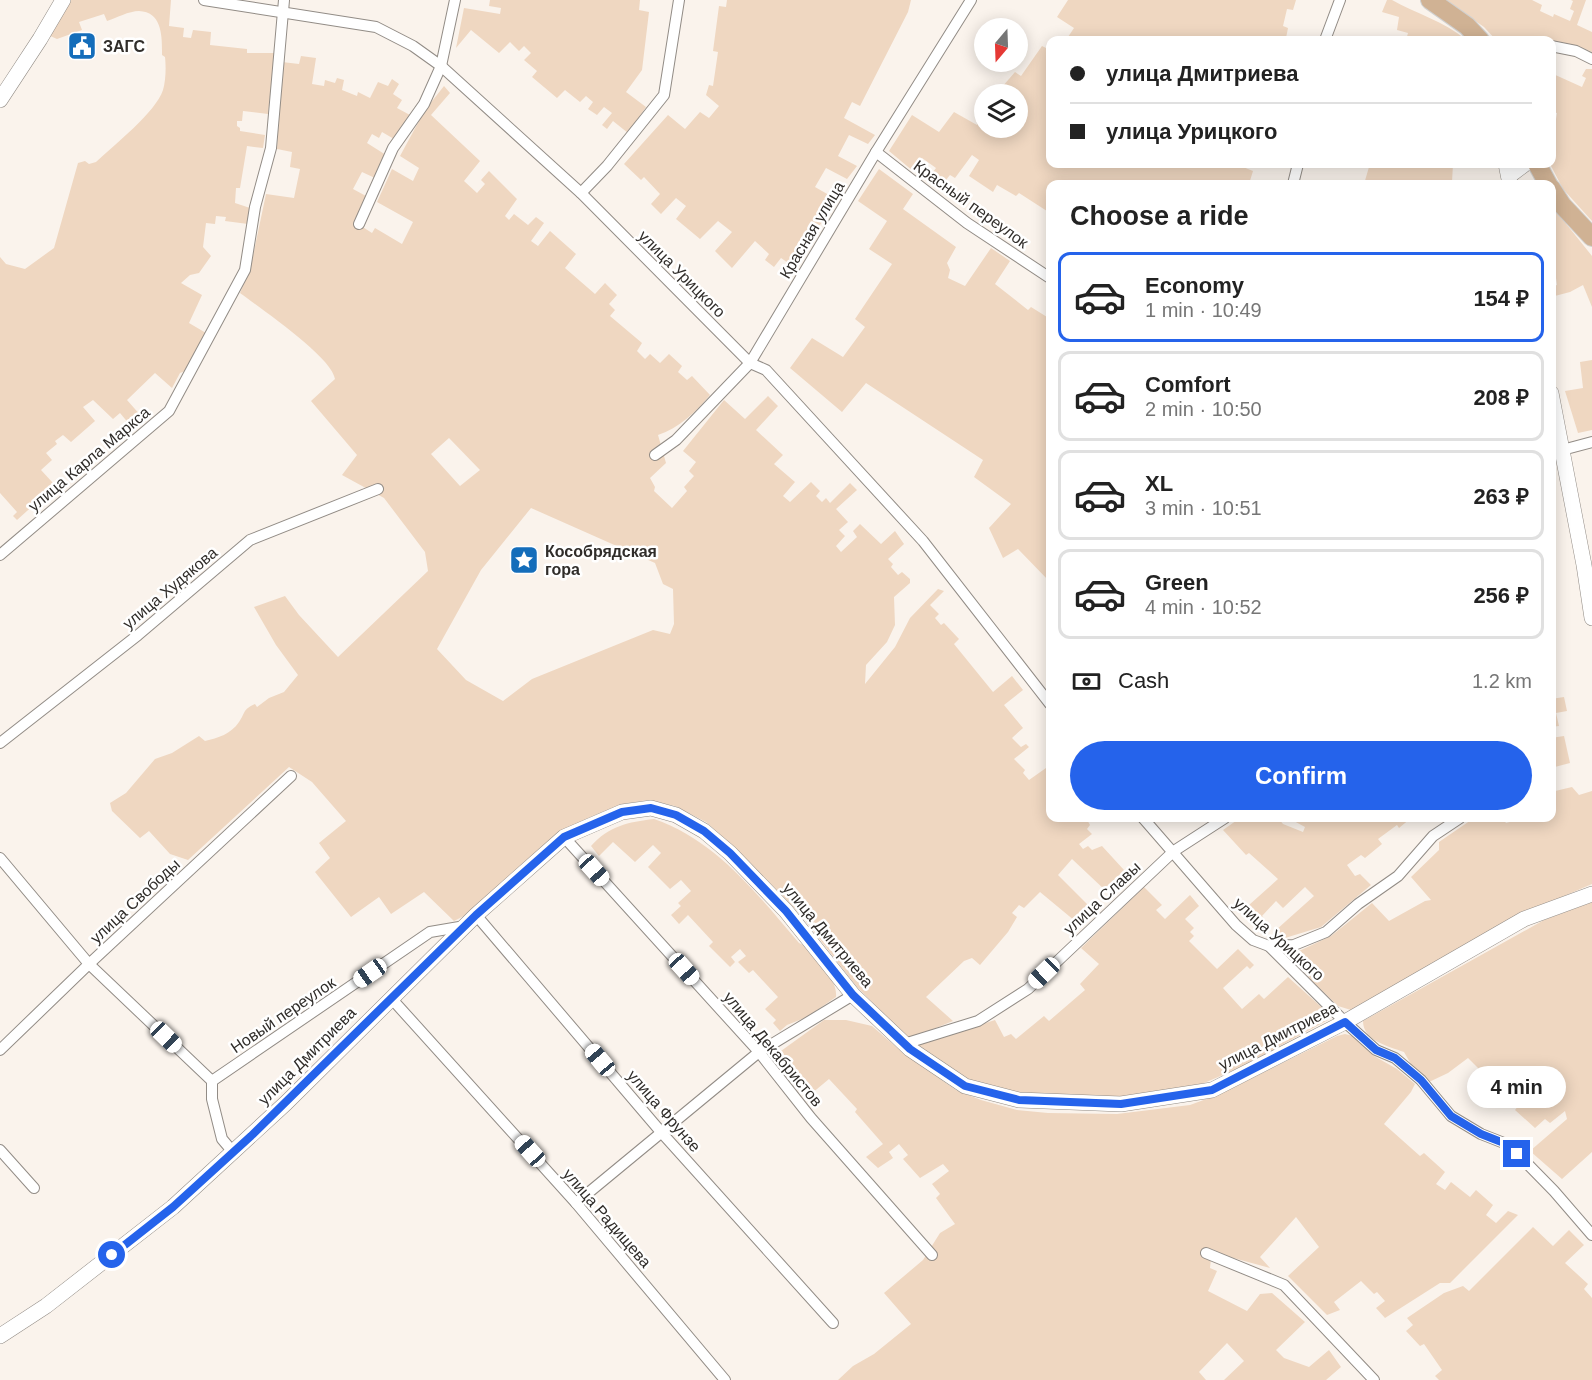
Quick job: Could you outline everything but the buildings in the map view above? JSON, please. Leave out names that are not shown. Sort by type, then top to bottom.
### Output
[{"type":"main road","points":[[1430,0],[1476,36]]},
{"type":"main road","points":[[1556,196],[1592,237]]},
{"type":"street","points":[[0,100],[63,0]]},
{"type":"street","name":"улица Урицкого","points":[[204,0],[283,6],[376,27],[413,46],[441,66],[580,193],[750,363],[766,370],[922,541],[1046,699]]},
{"type":"street","points":[[359,224],[393,148],[424,104],[441,66],[455,0]]},
{"type":"street","points":[[580,193],[607,166],[664,94],[679,0]]},
{"type":"street","name":"Красная улица","points":[[655,455],[676,440],[750,363],[876,152],[971,0]]},
{"type":"street","points":[[1326,36],[1340,0]]},
{"type":"street","name":"улица Карла Маркса","points":[[0,555],[169,411],[245,270],[255,207],[271,148],[283,6]]},
{"type":"street","points":[[1556,47],[1576,51],[1592,59]]},
{"type":"street","name":"Красный переулок","points":[[876,152],[967,224],[1046,275]]},
{"type":"street","points":[[1592,442],[1556,451],[1592,618]]},
{"type":"street","name":"улица Худякова","points":[[0,743],[130,642],[250,540],[378,489]]},
{"type":"street","name":"улица Свободы","points":[[0,1050],[291,776]]},
{"type":"street","name":"улица Дмитриева","points":[[0,1335],[46,1306],[173,1207],[286,1103],[471,920],[564,837],[622,812],[651,808],[676,815],[704,831],[730,853],[786,911],[853,995],[904,1044],[965,1086],[1019,1100],[1121,1104],[1212,1090],[1345,1022],[1524,919],[1592,894]]},
{"type":"street","name":"улица Урицкого","points":[[1147,822],[1236,924],[1253,940],[1269,946],[1376,1050],[1395,1058],[1412,1073],[1451,1116],[1481,1134],[1509,1145],[1554,1191],[1592,1235]]},
{"type":"street","name":"улица Славы","points":[[904,1044],[978,1021],[1028,989],[1174,851],[1219,822]]},
{"type":"street","points":[[1269,946],[1294,945],[1326,932],[1358,904],[1398,876],[1433,836],[1454,822]]},
{"type":"street","name":"улица Декабристов","points":[[564,837],[759,1052],[811,1118],[932,1255]]},
{"type":"street","points":[[0,858],[89,964],[212,1082],[212,1099],[222,1139],[233,1152]]},
{"type":"street","name":"Новый переулок","points":[[212,1082],[430,932],[471,920]]},
{"type":"street","name":"улица Фрунзе","points":[[471,920],[833,1323]]},
{"type":"street","points":[[576,1203],[759,1052],[853,995]]},
{"type":"street","name":"улица Радищева","points":[[391,998],[576,1203],[725,1380]]},
{"type":"street","points":[[0,1150],[34,1188]]},
{"type":"street","points":[[1206,1253],[1284,1285],[1374,1380]]},
{"type":"shaded area","points":[[70,0],[171,0],[169,26],[184,28],[183,37],[191,38],[193,30],[211,32],[210,45],[247,49],[247,53],[275,53],[268,114],[243,111],[242,121],[237,121],[240,131],[265,135],[263,148],[247,146],[240,188],[236,188],[235,203],[250,208],[248,224],[225,221],[226,217],[216,216],[215,224],[206,223],[203,247],[211,256],[199,273],[190,275],[181,283],[202,295],[189,323],[206,333],[185,371],[180,373],[172,388],[155,373],[127,400],[142,417],[130,425],[120,413],[113,419],[93,400],[83,407],[95,421],[71,442],[63,435],[55,441],[57,444],[46,453],[52,460],[41,470],[53,483],[47,493],[17,520],[13,516],[17,512],[0,493],[0,257],[6,264],[25,269],[54,248],[78,163],[96,162],[134,128],[159,99],[163,90],[166,69],[165,57],[162,55],[160,27],[153,16],[147,12],[131,12],[107,21],[104,14],[79,22],[82,30],[57,39],[48,35]]},
{"type":"shaded area","points":[[490,0],[640,0],[639,10],[649,12],[642,70],[626,92],[646,107],[628,133],[613,121],[607,129],[602,125],[612,113],[604,107],[597,115],[588,109],[593,102],[586,96],[580,102],[565,90],[557,98],[532,77],[537,71],[524,60],[531,53],[524,46],[519,51],[510,42],[499,53],[471,30],[456,48],[464,8],[500,14],[501,8],[489,6]]},
{"type":"shaded area","points":[[727,0],[911,0],[908,12],[860,106],[852,102],[844,118],[875,135],[868,144],[849,135],[838,156],[857,166],[847,179],[826,168],[815,187],[836,199],[794,267],[781,258],[774,267],[765,260],[769,254],[755,241],[732,268],[715,251],[732,232],[718,221],[700,239],[676,219],[686,206],[676,198],[661,214],[651,204],[660,194],[644,177],[641,180],[624,164],[668,115],[685,129],[700,112],[709,118],[719,106],[706,95],[709,85],[713,86],[718,52],[713,51],[719,6],[726,7]]},
{"type":"shaded area","points":[[1068,0],[1296,0],[1293,10],[1287,9],[1283,26],[1288,28],[1286,36],[1069,36],[1074,28],[1057,17]]},
{"type":"shaded area","points":[[1387,0],[1392,0],[1461,36],[1407,36],[1408,33],[1397,30],[1399,17],[1382,12]]},
{"type":"shaded area","points":[[1445,0],[1532,0],[1542,5],[1540,11],[1570,21],[1574,11],[1570,9],[1573,1],[1571,0],[1586,0],[1577,25],[1592,32],[1592,52],[1581,47],[1556,42],[1556,36],[1492,36],[1484,27]]},
{"type":"shaded area","points":[[1042,46],[1046,48],[1046,168],[1246,168],[1253,171],[1250,180],[1046,180],[1046,210],[1019,193],[1016,196],[997,185],[993,192],[969,176],[979,160],[972,155],[955,178],[950,175],[945,181],[933,172],[936,168],[922,158],[913,171],[889,151],[912,115],[939,132],[954,112],[974,123],[974,138],[1028,138],[1028,84],[1005,84],[1015,72],[1021,76],[1024,72],[1028,72],[1028,66]]},
{"type":"shaded area","points":[[301,56],[316,58],[312,84],[324,86],[325,80],[335,83],[337,78],[344,80],[342,90],[357,96],[358,92],[370,98],[378,82],[388,86],[392,79],[399,84],[393,94],[402,100],[397,108],[410,115],[394,139],[382,132],[379,138],[372,134],[367,143],[386,155],[375,178],[362,172],[353,189],[366,196],[355,222],[372,233],[375,228],[402,244],[413,222],[377,202],[392,169],[413,181],[419,168],[400,156],[425,110],[444,86],[450,93],[431,115],[480,161],[464,181],[477,193],[485,184],[481,180],[489,171],[517,199],[505,216],[509,220],[514,214],[528,225],[536,217],[544,223],[531,241],[538,246],[550,231],[576,254],[565,268],[595,294],[605,283],[617,295],[609,304],[615,310],[610,316],[642,343],[637,351],[645,359],[650,354],[660,363],[669,354],[682,366],[678,372],[687,380],[692,376],[710,395],[687,419],[658,435],[666,463],[650,478],[655,487],[654,491],[672,508],[687,491],[684,487],[694,476],[689,471],[696,462],[683,451],[724,400],[745,419],[768,396],[778,406],[756,430],[783,455],[774,464],[795,482],[783,496],[790,502],[811,482],[820,491],[816,496],[822,502],[826,498],[830,503],[850,483],[857,490],[836,509],[848,522],[839,530],[845,536],[836,546],[841,552],[857,537],[853,531],[860,524],[881,544],[895,531],[904,544],[888,559],[898,575],[902,572],[910,579],[910,583],[894,597],[895,625],[887,642],[866,665],[865,684],[895,647],[910,618],[938,589],[944,591],[930,605],[939,614],[935,618],[941,625],[944,623],[959,639],[954,644],[993,692],[1012,676],[1023,690],[1004,705],[1023,728],[1012,738],[1021,747],[1026,744],[1029,747],[1014,759],[1025,770],[1023,773],[1029,780],[1046,768],[1046,822],[1088,822],[1090,825],[1087,829],[1092,834],[1079,844],[1083,849],[1088,846],[1092,850],[1102,846],[1124,870],[1106,891],[1072,859],[1058,875],[1089,906],[1075,921],[1040,892],[1024,908],[1019,905],[1012,913],[1017,917],[1008,932],[980,965],[972,958],[964,961],[926,997],[953,1021],[909,1039],[856,986],[801,915],[739,852],[706,822],[675,806],[648,800],[624,804],[588,818],[545,844],[468,914],[454,921],[424,892],[391,914],[379,897],[351,917],[315,872],[330,858],[319,843],[346,821],[312,782],[289,767],[188,860],[170,854],[149,831],[140,838],[112,811],[110,803],[126,793],[155,759],[172,753],[199,736],[205,741],[228,732],[236,726],[248,708],[255,704],[257,707],[269,698],[284,692],[298,675],[276,645],[254,607],[285,596],[299,615],[338,657],[428,571],[425,552],[384,498],[342,475],[357,455],[311,401],[335,379],[331,370],[322,358],[294,333],[240,293],[250,270],[266,194],[294,198],[300,169],[290,167],[292,152],[277,149],[282,62],[299,64]],"holes":[[[449,438],[480,470],[460,486],[431,454]],[[531,508],[655,563],[663,584],[673,589],[674,624],[670,634],[653,630],[532,679],[503,701],[466,680],[437,649],[481,570]]]},
{"type":"shaded area","points":[[1586,69],[1592,69],[1592,221],[1563,189],[1552,168],[1556,168],[1556,75],[1582,87],[1586,78],[1582,76]]},
{"type":"shaded area","points":[[1369,168],[1453,168],[1452,180],[1365,180]]},
{"type":"shaded area","points":[[879,169],[913,194],[903,209],[956,247],[947,263],[950,270],[948,278],[965,286],[991,248],[1010,261],[995,284],[1028,310],[1031,307],[1046,316],[1046,578],[1018,549],[1003,558],[989,528],[1011,504],[974,477],[983,460],[866,383],[842,412],[790,368],[812,338],[843,357],[865,327],[855,319],[892,264],[869,249],[887,221],[858,201]]},
{"type":"shaded area","points":[[1556,211],[1592,256],[1592,307],[1583,285],[1556,296]]},
{"type":"shaded area","points":[[1592,360],[1592,430],[1578,433],[1565,391],[1583,388],[1580,362]]},
{"type":"shaded area","points":[[1564,697],[1567,711],[1556,713],[1556,698]]},
{"type":"shaded area","points":[[1564,736],[1570,763],[1556,767],[1556,737]]},
{"type":"shaded area","points":[[1572,787],[1579,795],[1592,791],[1592,884],[1525,913],[1351,1010],[1338,1006],[1311,980],[1299,963],[1299,951],[1331,936],[1372,903],[1389,921],[1431,900],[1411,877],[1439,850],[1439,842],[1468,822],[1556,822],[1556,791]]},
{"type":"shaded area","points":[[654,819],[697,840],[734,871],[825,969],[836,990],[836,997],[807,1017],[787,1025],[780,1031],[773,1023],[776,1020],[765,1009],[778,997],[753,970],[749,973],[738,962],[746,956],[740,949],[731,957],[735,962],[730,967],[709,946],[713,942],[688,915],[679,924],[671,915],[681,906],[678,903],[691,891],[681,880],[670,889],[648,867],[661,853],[653,845],[635,862],[613,842],[599,856],[591,846],[612,829]]},
{"type":"shaded area","points":[[1234,822],[1281,822],[1303,832],[1305,827],[1296,822],[1406,822],[1399,828],[1397,825],[1378,839],[1382,844],[1365,858],[1361,855],[1347,865],[1355,876],[1360,874],[1371,885],[1321,927],[1285,938],[1276,930],[1314,896],[1305,887],[1283,908],[1276,901],[1262,916],[1268,923],[1266,926],[1247,909],[1278,879],[1249,853],[1246,855],[1223,830]]},
{"type":"shaded area","points":[[1144,887],[1162,905],[1156,910],[1165,919],[1190,895],[1199,906],[1185,919],[1194,928],[1190,932],[1194,936],[1189,941],[1217,969],[1238,949],[1254,965],[1250,969],[1247,966],[1223,988],[1242,1009],[1259,994],[1264,999],[1288,977],[1328,1013],[1328,1020],[1237,1069],[1204,1083],[1125,1098],[1020,1093],[970,1080],[917,1045],[995,1020],[1004,1037],[1011,1034],[1016,1039],[1044,1016],[1049,1021],[1085,990],[1080,984],[1099,964],[1081,948]]},
{"type":"shaded area","points":[[1592,902],[1592,1152],[1562,1179],[1530,1151],[1567,1119],[1565,1111],[1550,1123],[1545,1119],[1535,1128],[1515,1110],[1519,1105],[1510,1096],[1504,1100],[1491,1088],[1501,1077],[1495,1069],[1486,1076],[1468,1058],[1448,1073],[1429,1082],[1412,1066],[1404,1052],[1372,1038],[1364,1028],[1363,1021],[1544,920]]},
{"type":"shaded area","points":[[824,1020],[846,1020],[872,1026],[903,1053],[956,1090],[1017,1110],[1048,1113],[1117,1114],[1190,1105],[1220,1094],[1337,1036],[1345,1034],[1353,1036],[1374,1056],[1397,1069],[1415,1084],[1384,1124],[1420,1156],[1424,1153],[1445,1172],[1436,1184],[1445,1190],[1451,1182],[1470,1197],[1476,1190],[1493,1205],[1486,1215],[1496,1223],[1508,1211],[1518,1215],[1450,1283],[1440,1283],[1385,1318],[1376,1308],[1385,1301],[1361,1281],[1334,1302],[1340,1310],[1327,1315],[1288,1276],[1319,1247],[1296,1217],[1260,1257],[1270,1268],[1226,1256],[1212,1249],[1210,1268],[1217,1271],[1208,1291],[1247,1311],[1260,1294],[1272,1293],[1305,1322],[1276,1350],[1284,1358],[1309,1367],[1329,1350],[1341,1367],[1326,1380],[1224,1380],[1244,1361],[1227,1343],[1199,1372],[1206,1380],[838,1380],[853,1366],[874,1354],[911,1324],[884,1293],[923,1260],[940,1233],[955,1224],[936,1198],[940,1194],[932,1184],[949,1171],[943,1164],[920,1178],[903,1159],[908,1155],[899,1144],[889,1152],[893,1158],[878,1168],[866,1157],[883,1144],[855,1112],[857,1109],[829,1079],[811,1094],[774,1056]]},
{"type":"shaded area","points":[[1533,1227],[1553,1246],[1569,1230],[1584,1245],[1565,1263],[1588,1284],[1584,1289],[1592,1298],[1592,1380],[1439,1380],[1435,1376],[1442,1370],[1424,1344],[1420,1346],[1406,1331],[1413,1325],[1407,1318],[1444,1293],[1463,1286],[1469,1291]]},
{"type":"place","name":"ЗАГС","points":[[82,46]]},
{"type":"place","name":"Кособрядская гора","points":[[524,560]]},
{"type":"route","points":[[112,1255],[173,1207],[251,1136],[476,915],[564,837],[622,812],[651,808],[676,815],[704,831],[730,853],[786,911],[853,995],[910,1049],[965,1086],[1019,1100],[1121,1104],[1212,1090],[1345,1022],[1376,1050],[1395,1058],[1421,1080],[1451,1116],[1481,1134],[1509,1145],[1517,1154]]}]
